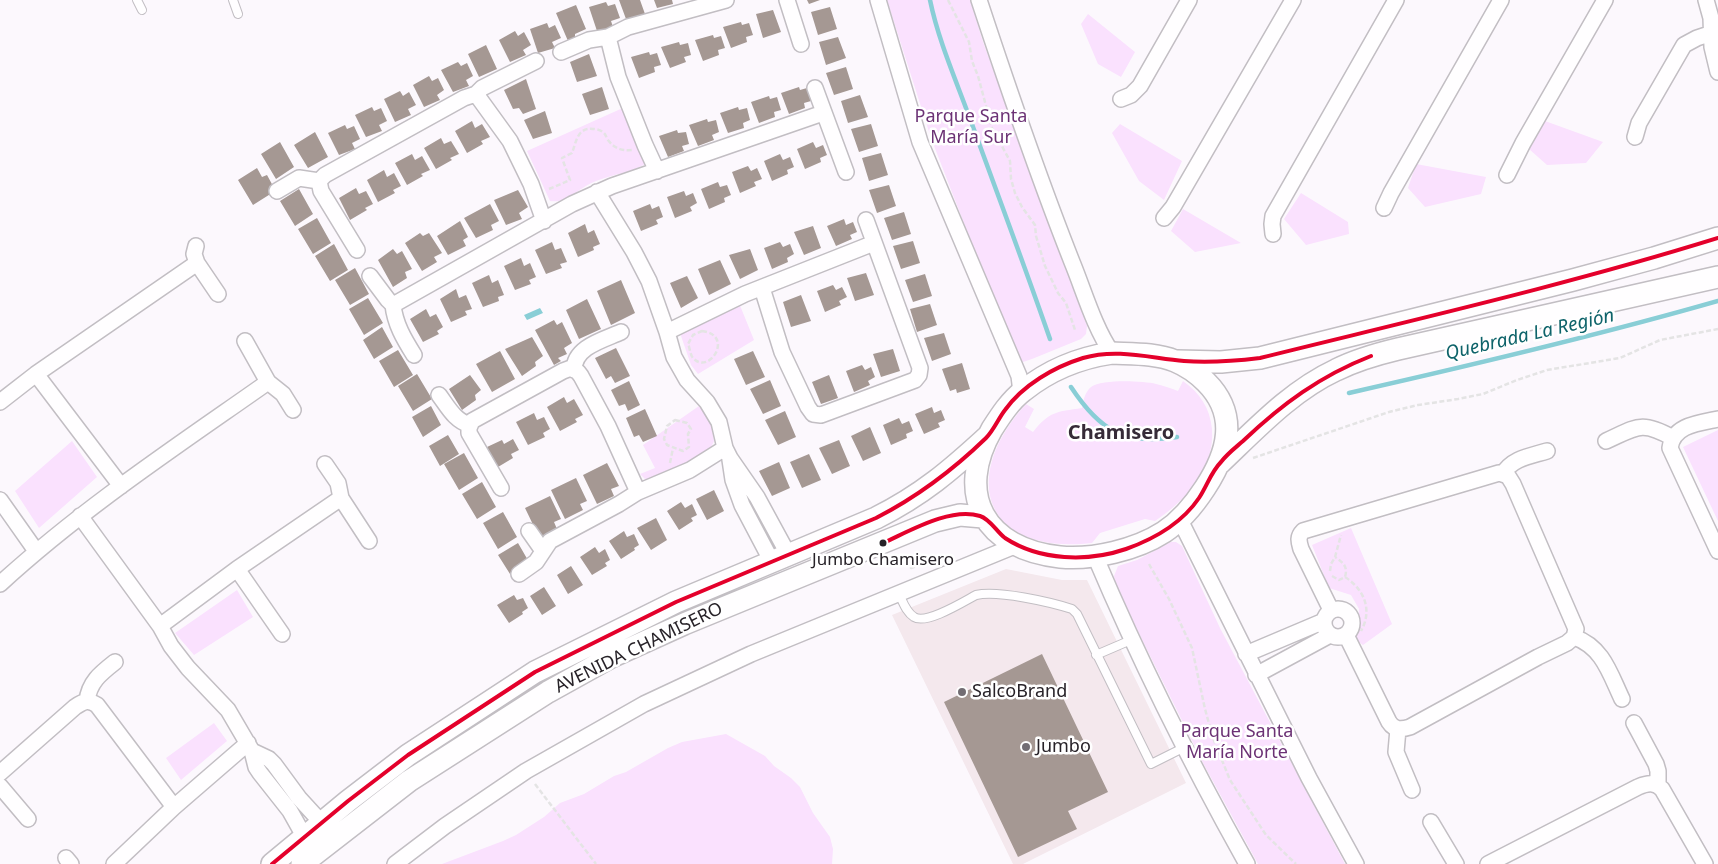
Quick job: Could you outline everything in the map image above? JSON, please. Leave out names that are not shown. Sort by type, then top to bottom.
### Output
[{"type":"street","points":[[560,52],[589,40],[608,38],[628,28],[726,0]]},
{"type":"street","points":[[787,0],[801,44]]},
{"type":"street","points":[[878,0],[920,142],[1019,376],[1022,392]]},
{"type":"street","points":[[979,0],[1016,111],[1063,240],[1101,335],[1112,353]]},
{"type":"street","points":[[1121,99],[1131,94],[1140,86],[1189,0]]},
{"type":"street","points":[[1164,218],[1174,207],[1293,0]]},
{"type":"street","points":[[1273,234],[1273,216],[1396,0]]},
{"type":"street","points":[[1384,208],[1501,0]]},
{"type":"street","points":[[1507,175],[1605,0]]},
{"type":"street","points":[[1706,0],[1715,32],[1712,47],[1718,72]]},
{"type":"street","points":[[1635,137],[1639,123],[1684,46],[1697,38],[1715,32]]},
{"type":"street","points":[[608,38],[618,77],[657,171]]},
{"type":"street","points":[[319,181],[325,175],[456,102],[476,94],[486,85],[536,61]]},
{"type":"street","points":[[815,88],[846,172]]},
{"type":"street","points":[[476,94],[510,141],[544,221]]},
{"type":"street","points":[[393,305],[572,204],[597,192],[823,113]]},
{"type":"street","points":[[277,191],[299,178],[319,181]]},
{"type":"street","points":[[319,181],[321,191],[357,250]]},
{"type":"street","points":[[597,192],[634,252],[649,281],[674,357],[687,380],[707,402],[719,422],[727,453],[757,496],[780,558]]},
{"type":"street","points":[[762,288],[782,352],[813,414],[821,415],[915,380],[919,375],[920,368],[866,220]]},
{"type":"street","points":[[1173,360],[1193,371],[1211,387],[1223,406],[1227,430],[1225,444],[1218,465],[1200,497],[1180,520],[1146,541],[1095,556],[1060,556],[1035,551],[1017,545],[996,531],[983,516],[977,497],[976,477],[982,450],[988,436],[1007,407],[1041,377],[1060,367],[1082,359],[1112,353],[1152,356],[1173,360],[1221,362],[1260,358],[1573,280],[1718,238]]},
{"type":"street","points":[[667,332],[745,294],[874,243]]},
{"type":"street","points":[[196,246],[194,254],[197,263],[218,294]]},
{"type":"street","points":[[1688,248],[1682,258],[1682,268],[1685,277],[1692,282]]},
{"type":"street","points":[[0,402],[36,374],[197,263]]},
{"type":"street","points":[[370,276],[393,305],[398,327],[414,355]]},
{"type":"street","points":[[1218,465],[1277,409],[1296,394],[1317,380],[1353,362],[1398,349],[1718,277]]},
{"type":"street","points":[[574,370],[577,358],[584,350],[621,332]]},
{"type":"street","points":[[245,341],[268,382],[283,394],[293,410]]},
{"type":"street","points":[[502,488],[472,439],[470,425],[475,419],[571,368],[581,376],[608,426],[638,492]]},
{"type":"street","points":[[36,374],[121,486]]},
{"type":"street","points":[[0,584],[36,551],[80,516],[268,382]]},
{"type":"street","points":[[439,395],[456,419],[470,425]]},
{"type":"street","points":[[1718,419],[1680,430],[1672,438],[1670,448],[1718,551]]},
{"type":"street","points":[[1606,441],[1641,427],[1653,428],[1672,438]]},
{"type":"street","name":"AVENIDA CHAMISERO","points":[[272,864],[321,822],[408,755],[535,672],[676,602],[901,506],[945,475],[988,436]]},
{"type":"street","points":[[1503,474],[1510,464],[1515,461],[1547,451]]},
{"type":"street","points":[[519,574],[536,562],[550,541],[638,492],[727,453]]},
{"type":"street","points":[[325,464],[338,483],[341,498],[368,541]]},
{"type":"street","points":[[1246,654],[1327,616],[1339,608],[1348,612],[1352,624],[1349,642],[1389,722],[1398,729],[1410,727],[1567,643],[1574,636],[1575,625],[1510,479],[1503,474],[1495,473],[1307,529],[1299,537],[1301,549],[1327,616],[1325,629],[1330,635],[1349,642]]},
{"type":"street","points":[[160,626],[237,569],[341,498]]},
{"type":"street","points":[[0,500],[36,551]]},
{"type":"street","name":"AVENIDA CHAMISERO","points":[[302,864],[409,781],[556,688],[612,657],[684,624],[948,518],[960,515],[983,516]]},
{"type":"street","points":[[80,516],[160,626],[171,646],[188,668],[228,710],[250,747],[260,773],[290,811],[304,836]]},
{"type":"street","points":[[1180,520],[1256,675],[1356,864]]},
{"type":"street","points":[[530,532],[543,551]]},
{"type":"street","points":[[394,864],[445,826],[526,771],[644,704],[751,654],[1017,545]]},
{"type":"street","points":[[1095,556],[1131,640],[1247,864]]},
{"type":"street","points":[[237,569],[282,634]]},
{"type":"street","points":[[1256,675],[1330,635]]},
{"type":"street","points":[[1574,636],[1594,647],[1603,660],[1622,699]]},
{"type":"street","points":[[87,701],[89,691],[96,678],[115,662]]},
{"type":"street","points":[[0,774],[75,706],[87,701],[97,705],[174,807]]},
{"type":"street","points":[[1634,723],[1656,764],[1658,786]]},
{"type":"street","points":[[1398,729],[1396,752],[1412,790]]},
{"type":"street","points":[[250,747],[274,764],[299,798],[321,822]]},
{"type":"street","points":[[114,864],[174,807],[250,747]]},
{"type":"street","points":[[1488,864],[1638,787],[1650,783],[1658,786],[1666,794],[1705,864]]},
{"type":"street","points":[[0,786],[28,819]]},
{"type":"street","points":[[1431,822],[1456,864]]},
{"type":"lane","points":[[137,0],[142,10]]},
{"type":"lane","points":[[233,0],[238,14]]},
{"type":"lane","points":[[899,594],[909,613],[921,619],[930,618],[976,595],[983,594],[1001,594],[1072,609],[1077,614],[1096,656],[1151,764],[1185,746]]},
{"type":"lane","points":[[1096,656],[1131,640]]},
{"type":"path","points":[[948,0],[969,42],[972,61],[992,128],[1010,162],[1015,193],[1035,225],[1036,236],[1045,266],[1058,293],[1066,303],[1075,330]]},
{"type":"path","points":[[534,195],[570,180],[562,158],[572,153],[574,144],[582,131],[589,128],[598,129],[604,133],[616,148],[623,151],[633,150],[645,145]]},
{"type":"path","points":[[1247,460],[1389,412],[1483,394],[1547,370],[1620,358],[1660,340],[1718,329]]},
{"type":"path","points":[[702,331],[712,334],[718,347],[711,360],[701,362],[692,357],[690,348],[688,344],[690,339],[693,335],[702,331]]},
{"type":"path","points":[[675,420],[687,422],[691,429],[688,434],[689,447],[683,451],[667,445],[664,439],[667,426],[675,420]]},
{"type":"path","points":[[1335,558],[1343,562],[1347,570],[1345,577],[1339,580],[1332,576],[1329,570],[1330,564],[1335,558],[1345,519]]},
{"type":"path","points":[[885,543],[895,565],[907,559],[911,568],[927,563],[931,570]]},
{"type":"path","points":[[1149,564],[1192,648],[1213,738],[1230,780],[1266,835],[1296,864]]},
{"type":"path","points":[[1345,577],[1360,589],[1366,602],[1366,616],[1363,628],[1349,642]]},
{"type":"path","points":[[540,792],[596,864]]},
{"type":"shaded area","points":[[1006,569],[1062,580],[1087,580],[1186,783],[1023,864],[1013,864],[892,615]]},
{"type":"green space","name":"Parque Santa María Sur","points":[[887,0],[970,0],[983,42],[1087,326],[1086,334],[1081,339],[1023,362],[1016,358],[931,138]]},
{"type":"green space","points":[[1088,14],[1135,52],[1121,77],[1098,64],[1081,24]]},
{"type":"green space","points":[[625,107],[647,163],[635,169],[596,181],[568,198],[550,201],[527,151]]},
{"type":"green space","points":[[1545,121],[1603,142],[1586,163],[1547,165],[1529,149]]},
{"type":"green space","points":[[1120,124],[1182,161],[1164,200],[1139,181],[1112,133]]},
{"type":"green space","points":[[1416,164],[1486,177],[1481,194],[1425,207],[1408,188]]},
{"type":"green space","points":[[1301,193],[1348,222],[1349,234],[1306,245],[1284,219]]},
{"type":"green space","points":[[1183,209],[1241,243],[1195,252],[1171,231]]},
{"type":"green space","points":[[739,303],[754,340],[698,374],[691,365],[680,333]]},
{"type":"green space","points":[[1123,381],[1142,382],[1178,391],[1183,381],[1199,396],[1209,414],[1212,444],[1209,457],[1196,482],[1166,513],[1155,521],[1145,519],[1100,533],[1092,543],[1056,544],[1027,537],[1006,524],[993,506],[989,484],[993,459],[1005,432],[1026,404],[1034,409],[1025,427],[1033,432],[1049,416],[1066,410],[1082,408],[1087,391],[1096,384]]},
{"type":"green space","points":[[699,406],[711,423],[714,441],[709,452],[675,470],[647,481],[640,474],[655,468],[643,445]]},
{"type":"green space","points":[[1718,430],[1718,521],[1683,447]]},
{"type":"green space","points":[[72,441],[97,477],[39,528],[15,491]]},
{"type":"green space","points":[[1351,528],[1392,624],[1363,645],[1356,640],[1359,609],[1351,595],[1329,588],[1312,545]]},
{"type":"green space","name":"Parque Santa María Norte","points":[[1171,542],[1176,542],[1182,546],[1220,628],[1345,864],[1258,864],[1203,763],[1116,587],[1114,576],[1118,566],[1137,560]]},
{"type":"green space","points":[[237,590],[253,617],[194,655],[175,633]]},
{"type":"green space","points":[[214,723],[227,741],[181,780],[166,758]]},
{"type":"green space","points":[[726,734],[765,756],[774,766],[800,787],[813,813],[830,837],[833,849],[832,864],[442,864],[516,835],[544,817],[560,803],[584,794],[668,748],[682,742]]},
{"type":"water","points":[[540,308],[543,313],[527,320],[524,315]]},
{"type":"building","points":[[619,0],[640,0],[645,14],[626,19]]},
{"type":"building","points":[[654,0],[672,0],[673,4],[657,8]]},
{"type":"building","points":[[807,0],[820,0],[809,4]]},
{"type":"building","points":[[606,2],[608,6],[615,4],[620,18],[611,21],[613,27],[597,31],[589,7]]},
{"type":"building","points":[[576,5],[586,29],[575,34],[575,38],[568,41],[556,13]]},
{"type":"building","points":[[830,7],[837,29],[818,35],[811,12]]},
{"type":"building","points":[[773,10],[781,32],[763,38],[756,14]]},
{"type":"building","points":[[741,22],[742,25],[749,23],[753,35],[746,37],[747,42],[731,48],[723,27]]},
{"type":"building","points":[[547,23],[549,28],[555,25],[561,38],[552,42],[555,48],[538,53],[530,29]]},
{"type":"building","points":[[515,31],[518,36],[524,32],[531,45],[523,50],[526,55],[510,62],[499,40]]},
{"type":"building","points":[[713,35],[714,38],[721,36],[725,48],[718,50],[719,55],[703,61],[695,40]]},
{"type":"building","points":[[838,37],[846,58],[826,65],[819,42]]},
{"type":"building","points":[[679,42],[680,45],[688,43],[691,55],[684,57],[686,62],[670,68],[661,47]]},
{"type":"building","points":[[486,45],[497,69],[479,77],[468,54]]},
{"type":"building","points":[[649,52],[650,55],[657,53],[661,65],[654,67],[655,72],[639,78],[631,57]]},
{"type":"building","points":[[589,54],[597,76],[577,82],[570,62]]},
{"type":"building","points":[[458,62],[461,66],[467,63],[473,76],[466,80],[469,86],[453,92],[441,70]]},
{"type":"building","points":[[846,67],[853,89],[834,95],[826,73]]},
{"type":"building","points":[[429,76],[432,81],[438,78],[444,90],[437,95],[440,100],[424,107],[413,85]]},
{"type":"building","points":[[526,79],[536,109],[523,114],[519,108],[513,109],[504,90]]},
{"type":"building","points":[[602,87],[609,109],[590,115],[582,94]]},
{"type":"building","points":[[799,87],[800,90],[807,88],[811,101],[804,103],[805,108],[789,114],[781,93]]},
{"type":"building","points":[[400,91],[403,96],[409,92],[416,105],[408,109],[411,115],[395,122],[384,99]]},
{"type":"building","points":[[860,95],[868,117],[848,123],[841,101]]},
{"type":"building","points":[[769,96],[770,99],[777,97],[781,110],[774,112],[775,117],[759,123],[751,102]]},
{"type":"building","points":[[372,107],[374,111],[381,108],[387,121],[379,125],[382,131],[366,137],[355,115]]},
{"type":"building","points":[[738,107],[739,110],[747,108],[750,120],[743,123],[744,128],[728,133],[720,113]]},
{"type":"building","points":[[545,111],[552,133],[533,139],[524,120]]},
{"type":"building","points":[[707,119],[708,122],[716,120],[719,132],[712,135],[714,140],[698,146],[689,125]]},
{"type":"building","points":[[472,121],[475,128],[482,124],[490,137],[481,141],[483,144],[467,153],[455,131]]},
{"type":"building","points":[[871,124],[878,146],[859,152],[851,129]]},
{"type":"building","points":[[345,125],[347,129],[354,126],[360,139],[352,143],[355,149],[339,155],[328,133]]},
{"type":"building","points":[[677,130],[678,133],[686,132],[689,144],[682,146],[684,151],[668,157],[659,136]]},
{"type":"building","points":[[315,132],[328,157],[308,168],[294,145]]},
{"type":"building","points":[[441,138],[444,144],[451,141],[459,154],[450,158],[452,160],[436,169],[424,148]]},
{"type":"building","points":[[280,142],[294,167],[276,179],[261,154]]},
{"type":"building","points":[[813,142],[816,148],[823,145],[827,155],[820,158],[821,162],[805,169],[797,149]]},
{"type":"building","points":[[881,153],[888,175],[869,181],[862,158]]},
{"type":"building","points":[[412,154],[415,160],[422,156],[430,170],[421,174],[423,176],[407,185],[395,163]]},
{"type":"building","points":[[780,154],[783,160],[790,157],[794,167],[787,170],[788,174],[772,181],[764,161]]},
{"type":"building","points":[[748,166],[751,171],[757,168],[762,179],[754,182],[756,186],[740,193],[732,172]]},
{"type":"building","points":[[257,168],[262,177],[267,175],[273,186],[269,188],[272,193],[253,205],[238,180]]},
{"type":"building","points":[[384,170],[387,177],[394,173],[401,186],[393,190],[395,193],[378,202],[367,180]]},
{"type":"building","points":[[718,182],[720,187],[727,185],[731,195],[724,198],[725,202],[709,209],[701,189]]},
{"type":"building","points":[[889,185],[896,206],[877,213],[869,190]]},
{"type":"building","points":[[356,188],[359,194],[366,191],[373,204],[350,220],[339,198]]},
{"type":"building","points":[[299,189],[313,214],[295,226],[280,201]]},
{"type":"building","points":[[518,190],[528,207],[519,213],[522,219],[506,225],[494,200]]},
{"type":"building","points":[[684,191],[686,196],[693,193],[697,203],[690,207],[692,211],[675,218],[667,197]]},
{"type":"building","points":[[490,204],[499,221],[491,225],[493,230],[476,238],[464,218]]},
{"type":"building","points":[[650,204],[652,209],[659,206],[663,217],[656,220],[658,224],[641,231],[633,211]]},
{"type":"building","points":[[904,212],[911,234],[892,240],[884,218]]},
{"type":"building","points":[[317,218],[331,243],[313,254],[298,229]]},
{"type":"building","points":[[844,219],[846,225],[853,222],[857,232],[850,235],[852,239],[836,246],[827,226]]},
{"type":"building","points":[[460,221],[468,237],[463,240],[466,246],[448,255],[437,236]]},
{"type":"building","points":[[585,224],[588,233],[594,230],[600,244],[593,247],[594,250],[578,257],[568,233]]},
{"type":"building","points":[[813,226],[821,248],[804,255],[794,232]]},
{"type":"building","points":[[420,233],[423,236],[429,233],[442,253],[434,257],[437,262],[422,271],[405,243]]},
{"type":"building","points":[[913,241],[920,263],[901,269],[893,246]]},
{"type":"building","points":[[552,242],[555,250],[561,248],[567,262],[560,264],[562,268],[546,274],[535,250]]},
{"type":"building","points":[[780,242],[783,247],[790,244],[794,254],[787,258],[788,262],[772,269],[764,248]]},
{"type":"building","points":[[334,244],[348,270],[330,281],[315,256]]},
{"type":"building","points":[[393,249],[397,254],[402,251],[412,269],[405,272],[407,278],[393,287],[378,260]]},
{"type":"building","points":[[750,249],[758,270],[740,279],[729,255]]},
{"type":"building","points":[[521,258],[524,266],[530,263],[536,277],[529,280],[531,284],[515,290],[504,266]]},
{"type":"building","points":[[720,260],[731,284],[709,295],[698,269]]},
{"type":"building","points":[[355,268],[369,294],[350,305],[335,280]]},
{"type":"building","points":[[866,273],[874,295],[855,301],[847,278]]},
{"type":"building","points":[[925,274],[932,296],[913,302],[905,280]]},
{"type":"building","points":[[489,275],[492,283],[498,280],[504,295],[498,297],[499,301],[483,307],[472,283]]},
{"type":"building","points":[[687,276],[698,298],[681,308],[670,283]]},
{"type":"building","points":[[621,280],[635,313],[611,325],[597,291]]},
{"type":"building","points":[[833,285],[836,290],[842,287],[847,297],[839,301],[841,305],[825,312],[817,291]]},
{"type":"building","points":[[456,289],[459,298],[466,295],[472,309],[465,311],[467,315],[451,322],[440,299]]},
{"type":"building","points":[[801,295],[811,321],[791,327],[783,302]]},
{"type":"building","points":[[368,298],[383,323],[364,335],[349,309]]},
{"type":"building","points":[[587,299],[601,329],[579,339],[566,310]]},
{"type":"building","points":[[930,304],[937,325],[917,332],[910,309]]},
{"type":"building","points":[[426,309],[430,317],[436,314],[443,327],[437,331],[439,334],[423,342],[410,319]]},
{"type":"building","points":[[554,320],[557,325],[562,322],[572,343],[564,348],[567,354],[558,358],[561,361],[554,365],[535,330]]},
{"type":"building","points":[[382,327],[393,347],[374,359],[363,340]]},
{"type":"building","points":[[944,333],[951,354],[932,361],[924,338]]},
{"type":"building","points":[[532,337],[543,356],[535,362],[536,366],[522,376],[505,349]]},
{"type":"building","points":[[616,348],[630,376],[615,383],[611,376],[606,379],[595,358]]},
{"type":"building","points":[[893,349],[900,371],[881,377],[873,354]]},
{"type":"building","points":[[398,350],[413,375],[394,387],[379,361]]},
{"type":"building","points":[[500,351],[515,379],[492,392],[476,364]]},
{"type":"building","points":[[753,351],[765,377],[746,385],[734,359]]},
{"type":"building","points":[[962,363],[970,389],[957,393],[956,389],[950,391],[942,369]]},
{"type":"building","points":[[862,365],[865,370],[871,367],[875,377],[868,381],[870,385],[854,392],[846,371]]},
{"type":"building","points":[[417,374],[432,399],[413,411],[398,386]]},
{"type":"building","points":[[470,375],[481,390],[475,395],[476,400],[462,410],[449,389]]},
{"type":"building","points":[[829,375],[838,398],[821,404],[812,382]]},
{"type":"building","points":[[770,380],[781,406],[763,414],[750,389]]},
{"type":"building","points":[[629,381],[640,405],[628,411],[625,404],[619,406],[611,390]]},
{"type":"building","points":[[564,397],[567,403],[574,399],[583,415],[575,419],[577,422],[560,431],[547,407]]},
{"type":"building","points":[[431,406],[441,425],[423,437],[412,417]]},
{"type":"building","points":[[932,407],[934,413],[941,410],[945,420],[938,423],[940,427],[924,434],[915,414]]},
{"type":"building","points":[[645,409],[657,436],[643,442],[639,435],[634,437],[626,418]]},
{"type":"building","points":[[785,411],[796,437],[778,445],[765,420]]},
{"type":"building","points":[[534,413],[537,420],[544,417],[550,429],[543,433],[545,437],[528,445],[516,422]]},
{"type":"building","points":[[899,418],[902,424],[909,421],[913,431],[906,434],[907,438],[891,445],[883,425]]},
{"type":"building","points":[[870,427],[881,453],[863,461],[851,436]]},
{"type":"building","points":[[448,435],[459,454],[440,466],[429,446]]},
{"type":"building","points":[[513,439],[519,450],[511,454],[513,458],[498,467],[487,447],[502,440],[504,444]]},
{"type":"building","points":[[839,440],[850,466],[832,474],[819,448]]},
{"type":"building","points":[[464,453],[478,478],[459,490],[444,464]]},
{"type":"building","points":[[809,454],[821,480],[802,488],[790,462]]},
{"type":"building","points":[[779,462],[790,488],[772,496],[759,471]]},
{"type":"building","points":[[607,463],[619,486],[611,489],[614,496],[597,504],[583,475]]},
{"type":"building","points":[[576,478],[587,501],[580,504],[583,510],[565,519],[551,490]]},
{"type":"building","points":[[482,482],[496,507],[477,519],[462,494]]},
{"type":"building","points":[[714,490],[724,511],[707,520],[696,499]]},
{"type":"building","points":[[550,496],[561,519],[554,522],[557,529],[539,537],[525,508]]},
{"type":"building","points":[[681,502],[685,508],[692,504],[697,515],[691,518],[693,521],[679,530],[667,511]]},
{"type":"building","points":[[503,512],[517,537],[498,549],[483,523]]},
{"type":"building","points":[[656,518],[667,540],[651,550],[637,528]]},
{"type":"building","points":[[624,531],[627,537],[634,534],[639,545],[621,559],[609,541]]},
{"type":"building","points":[[518,543],[529,562],[510,574],[498,555]]},
{"type":"building","points":[[595,547],[599,553],[605,549],[610,560],[605,563],[607,566],[592,575],[580,557]]},
{"type":"building","points":[[571,566],[583,585],[568,594],[557,575]]},
{"type":"building","points":[[544,587],[556,606],[542,615],[530,596]]},
{"type":"building","points":[[514,595],[517,600],[523,598],[528,608],[522,612],[523,614],[509,623],[497,605]]},
{"type":"building","name":"Jumbo","points":[[1042,654],[1108,792],[1068,811],[1077,829],[1018,857],[944,702]]},
{"type":"waterway","name":"Quebrada La Región","points":[[930,0],[947,58],[1050,339]]},
{"type":"waterway","name":"Quebrada La Región","points":[[1349,393],[1534,350],[1718,301]]},
{"type":"waterway","name":"Quebrada La Región","points":[[1071,387],[1092,414],[1115,432],[1142,439],[1177,437]]},
{"type":"transit line","points":[[272,864],[348,801],[408,755],[535,672],[676,602],[876,518],[906,501],[948,472],[986,438],[1012,401],[1030,385],[1061,366],[1083,358],[1108,354],[1194,362],[1260,358],[1547,287],[1718,238]]},
{"type":"transit line","points":[[883,543],[943,517],[968,514],[984,518],[1005,538],[1019,546],[1049,555],[1064,557],[1096,556],[1126,549],[1157,535],[1184,515],[1199,498],[1214,470],[1226,456],[1287,403],[1318,382],[1371,356]]},
{"type":"place","name":"Jumbo Chamisero","points":[[883,543]]},
{"type":"place","name":"SalcoBrand","points":[[962,692]]},
{"type":"place","name":"Jumbo","points":[[1026,747]]},
{"type":"district","name":"Chamisero","points":[[1121,433]]}]
